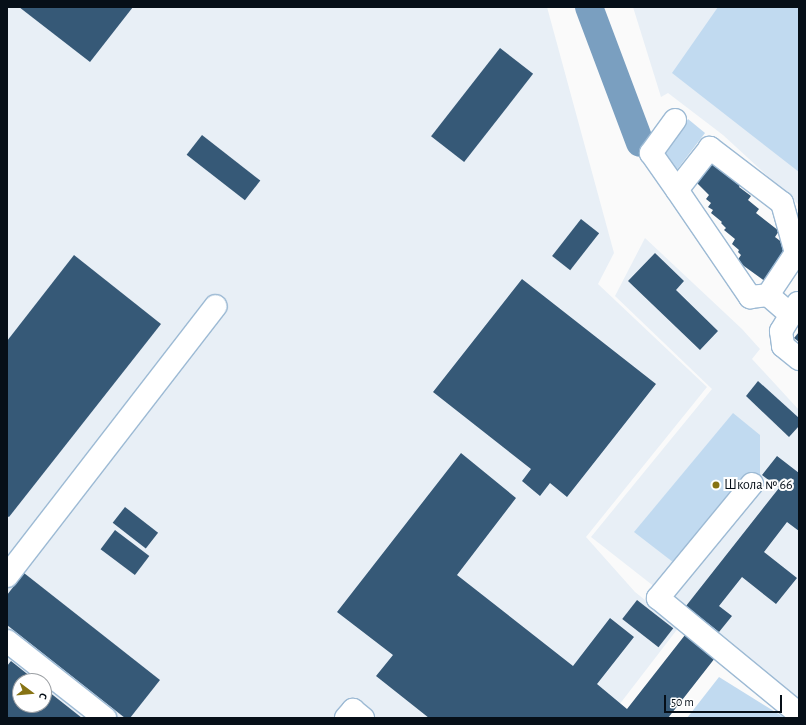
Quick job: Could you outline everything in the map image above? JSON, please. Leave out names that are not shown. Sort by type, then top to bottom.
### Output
[{"type":"lane","points":[[675,120],[651,153],[750,297],[768,295],[794,308],[781,331],[783,346],[799,359]]},
{"type":"lane","points":[[677,190],[710,148],[782,203],[796,253],[768,295]]},
{"type":"lane","points":[[7,576],[216,306]]},
{"type":"lane","points":[[752,484],[658,598],[799,714]]},
{"type":"lane","points":[[7,641],[106,718]]},
{"type":"lane","points":[[346,718],[353,710],[363,718]]},
{"type":"shaded area","points":[[7,7],[547,7],[614,253],[598,284],[707,387],[586,537],[635,592],[679,627],[609,718],[7,718]]},
{"type":"shaded area","points":[[633,7],[799,7],[799,205],[723,135],[668,93],[661,97]]},
{"type":"shaded area","points":[[718,7],[799,7],[799,172],[672,73]]},
{"type":"shaded area","points":[[688,119],[705,133],[676,171],[666,157],[665,152]]},
{"type":"shaded area","name":"Школа № 66","points":[[645,238],[742,329],[760,349],[752,359],[799,410],[799,700],[591,537],[712,389],[615,296]]},
{"type":"shaded area","points":[[733,413],[760,435],[760,487],[691,576],[634,532]]},
{"type":"shaded area","points":[[719,677],[785,718],[687,718]]},
{"type":"building","points":[[19,7],[133,7],[90,62]]},
{"type":"building","points":[[500,48],[533,74],[464,162],[431,136]]},
{"type":"building","points":[[202,135],[260,181],[245,200],[187,155]]},
{"type":"building","points":[[711,159],[742,182],[739,187],[751,196],[748,200],[759,209],[756,213],[779,231],[775,237],[791,249],[766,282],[737,261],[741,255],[738,252],[739,250],[732,244],[735,239],[724,230],[726,228],[721,223],[722,222],[711,213],[713,210],[708,207],[711,203],[706,199],[709,195],[695,181]]},
{"type":"building","points":[[581,219],[599,233],[570,270],[552,256]]},
{"type":"building","points":[[655,253],[684,281],[676,290],[718,331],[700,350],[628,281]]},
{"type":"building","points":[[74,255],[161,324],[9,517],[7,516],[7,341]]},
{"type":"building","points":[[522,279],[656,384],[567,497],[550,483],[540,496],[522,481],[531,469],[433,392]]},
{"type":"building","points":[[799,332],[799,342],[794,338]]},
{"type":"building","points":[[758,381],[799,418],[799,426],[789,437],[746,396]]},
{"type":"building","points":[[461,453],[516,498],[457,575],[573,666],[610,618],[634,637],[597,684],[627,709],[685,635],[715,658],[668,718],[429,718],[376,676],[393,655],[337,612]]},
{"type":"building","points":[[777,456],[799,473],[799,531],[787,522],[764,552],[797,578],[776,604],[742,577],[719,606],[732,616],[719,632],[686,606],[779,488],[762,475]]},
{"type":"building","points":[[125,507],[158,533],[146,549],[113,523]]},
{"type":"building","points":[[115,530],[149,556],[135,575],[101,549]]},
{"type":"building","points":[[24,573],[160,680],[130,718],[125,718],[7,625],[7,595]]},
{"type":"building","points":[[637,600],[673,628],[658,647],[622,619]]},
{"type":"building","points":[[11,661],[26,673],[12,673],[12,713],[52,713],[52,694],[82,718],[7,718],[7,666]]},
{"type":"waterway","points":[[589,7],[640,143]]},
{"type":"place","name":"Школа № 66","points":[[716,485]]}]
